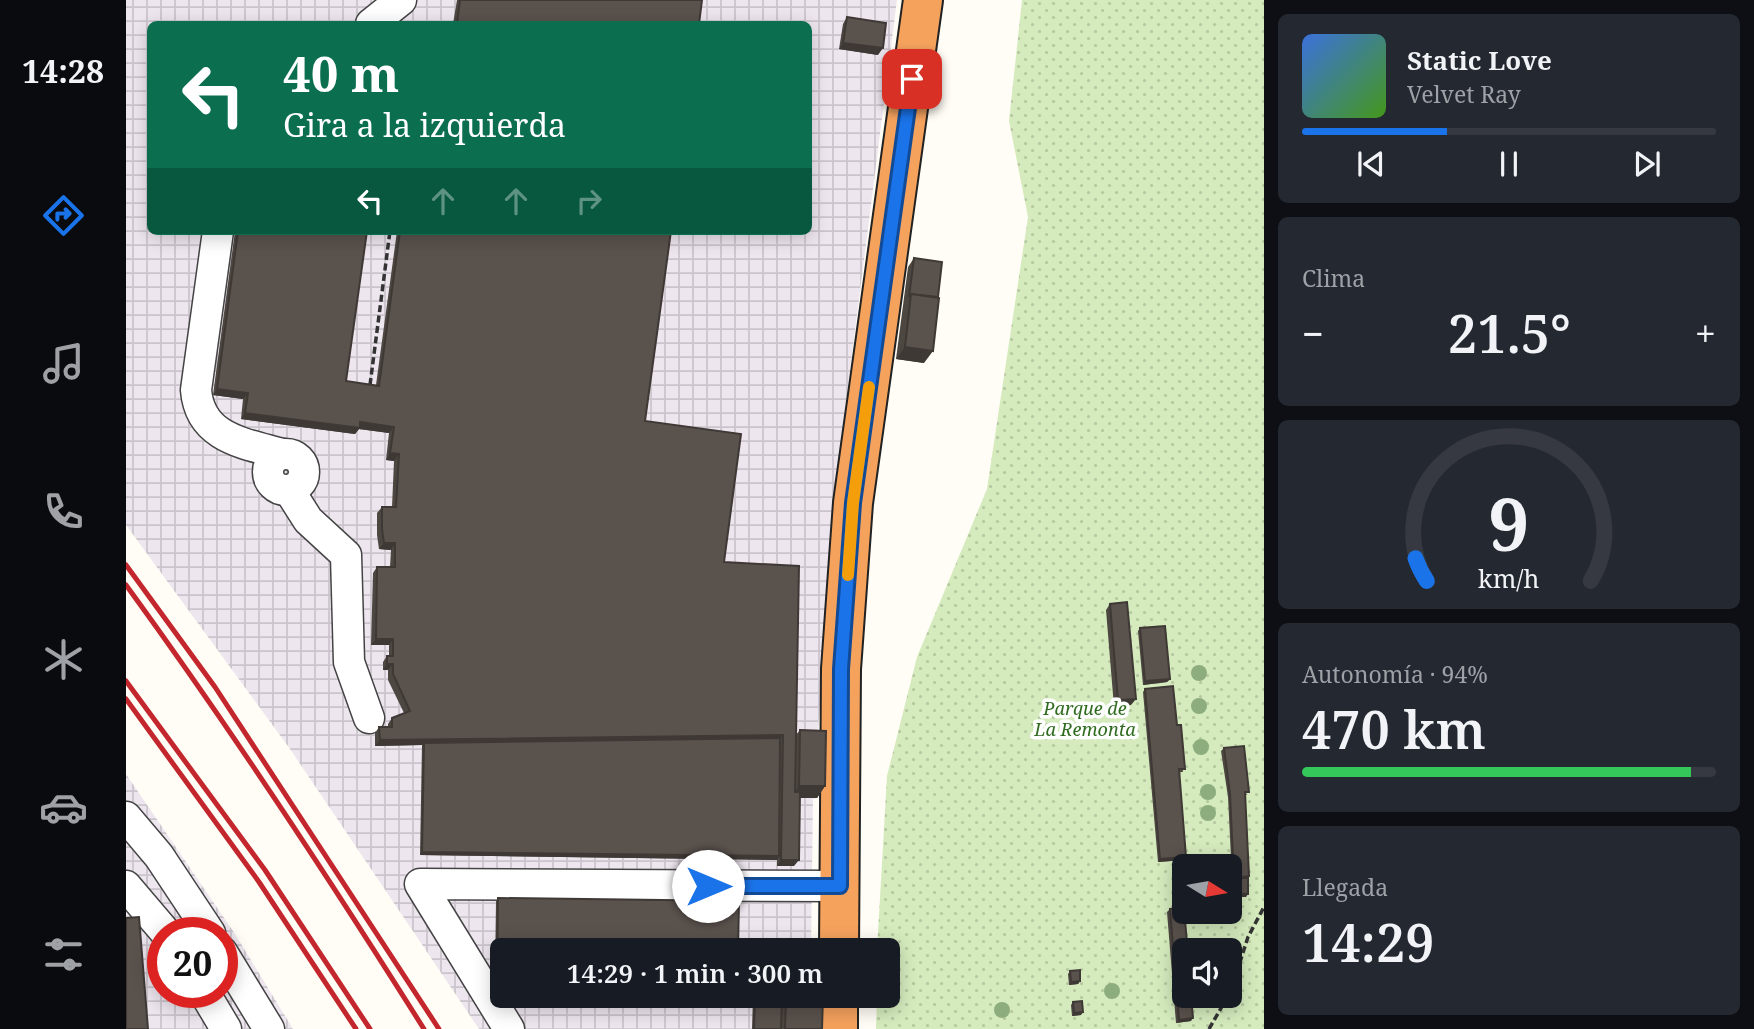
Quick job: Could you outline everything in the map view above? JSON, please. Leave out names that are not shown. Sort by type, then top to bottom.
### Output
[{"type":"highway","points":[[839,938],[841,669],[853,503],[923,0]]},
{"type":"highway","points":[[838,1008],[838,1029]]},
{"type":"lane","points":[[377,21],[396,10]]},
{"type":"lane","points":[[217,235],[196,390],[197,403],[207,425],[279,473],[308,520],[346,555],[349,662],[369,718]]},
{"type":"lane","points":[[126,817],[159,856],[199,917]]},
{"type":"lane","points":[[509,1029],[420,884],[840,886]]},
{"type":"lane","points":[[126,886],[152,917]]},
{"type":"lane","points":[[238,978],[269,1029]]},
{"type":"lane","points":[[214,1008],[226,1029]]},
{"type":"path","points":[[370,385],[389,235]]},
{"type":"path","points":[[1242,960],[1248,937],[1264,907]]},
{"type":"path","points":[[1209,1029],[1221,1008]]},
{"type":"shaded area","points":[[126,0],[897,0],[839,457],[817,743],[817,798],[813,799],[811,938],[490,938],[490,1008],[817,1008],[816,1029],[479,1029],[290,749],[126,525]]},
{"type":"shaded area","points":[[126,774],[223,917],[147,917],[147,1008],[238,1008],[238,939],[293,1029],[126,1029]]},
{"type":"green space","name":"Parque de La Remonta","points":[[1022,0],[1264,0],[1264,1029],[876,1029],[877,1008],[900,1008],[900,938],[878,938],[887,776],[917,657],[987,489],[1028,217],[1009,121]]},
{"type":"building","points":[[460,0],[702,0],[699,21],[457,21]]},
{"type":"building","points":[[847,17],[886,23],[883,48],[843,43]]},
{"type":"building","points":[[237,235],[366,235],[346,381],[379,386],[399,235],[670,235],[645,421],[741,434],[724,562],[799,566],[795,792],[800,792],[799,860],[781,860],[783,735],[380,740],[379,727],[392,727],[392,718],[410,711],[393,674],[393,664],[387,664],[387,656],[393,656],[393,639],[376,639],[377,567],[395,567],[395,543],[384,543],[382,529],[382,507],[396,507],[399,454],[390,453],[394,427],[360,422],[360,428],[245,413],[248,393],[217,389]]},
{"type":"building","points":[[914,258],[942,262],[938,297],[911,294],[909,297]]},
{"type":"building","points":[[911,294],[939,298],[933,351],[905,347]]},
{"type":"building","points":[[1127,602],[1136,699],[1118,700],[1110,604]]},
{"type":"building","points":[[1165,626],[1170,679],[1145,681],[1140,628]]},
{"type":"building","points":[[1173,686],[1177,725],[1181,725],[1185,769],[1179,769],[1186,854],[1172,854],[1172,858],[1160,859],[1145,689]]},
{"type":"building","points":[[800,730],[826,731],[825,786],[799,786]]},
{"type":"building","points":[[780,738],[779,856],[422,852],[424,743]]},
{"type":"building","points":[[1244,746],[1249,792],[1245,792],[1249,876],[1242,877],[1242,854],[1233,854],[1230,794],[1224,748]]},
{"type":"building","points":[[1242,878],[1248,878],[1248,894],[1242,894]]},
{"type":"building","points":[[498,898],[739,901],[738,938],[497,938]]},
{"type":"building","points":[[1170,909],[1172,924],[1185,924],[1187,938],[1172,938]]},
{"type":"building","points":[[139,917],[148,1029],[126,1029],[126,918]]},
{"type":"building","points":[[1080,970],[1080,981],[1071,982],[1070,971]]},
{"type":"building","points":[[1082,1001],[1083,1012],[1074,1013],[1073,1002]]},
{"type":"building","points":[[755,1008],[782,1008],[781,1029],[754,1029]]},
{"type":"building","points":[[786,1008],[823,1008],[822,1029],[785,1029]]},
{"type":"building","points":[[1178,1008],[1192,1008],[1193,1018],[1179,1020]]},
{"type":"railway","points":[[126,565],[215,687],[439,1029]]},
{"type":"railway","points":[[126,585],[279,804],[424,1029]]},
{"type":"railway","points":[[126,681],[265,870],[370,1029]]},
{"type":"railway","points":[[126,699],[259,882],[356,1029]]},
{"type":"slow traffic","points":[[848,575],[853,503],[869,387]]},
{"type":"route","points":[[708,886],[840,886],[841,669],[853,503],[912,79]]}]
